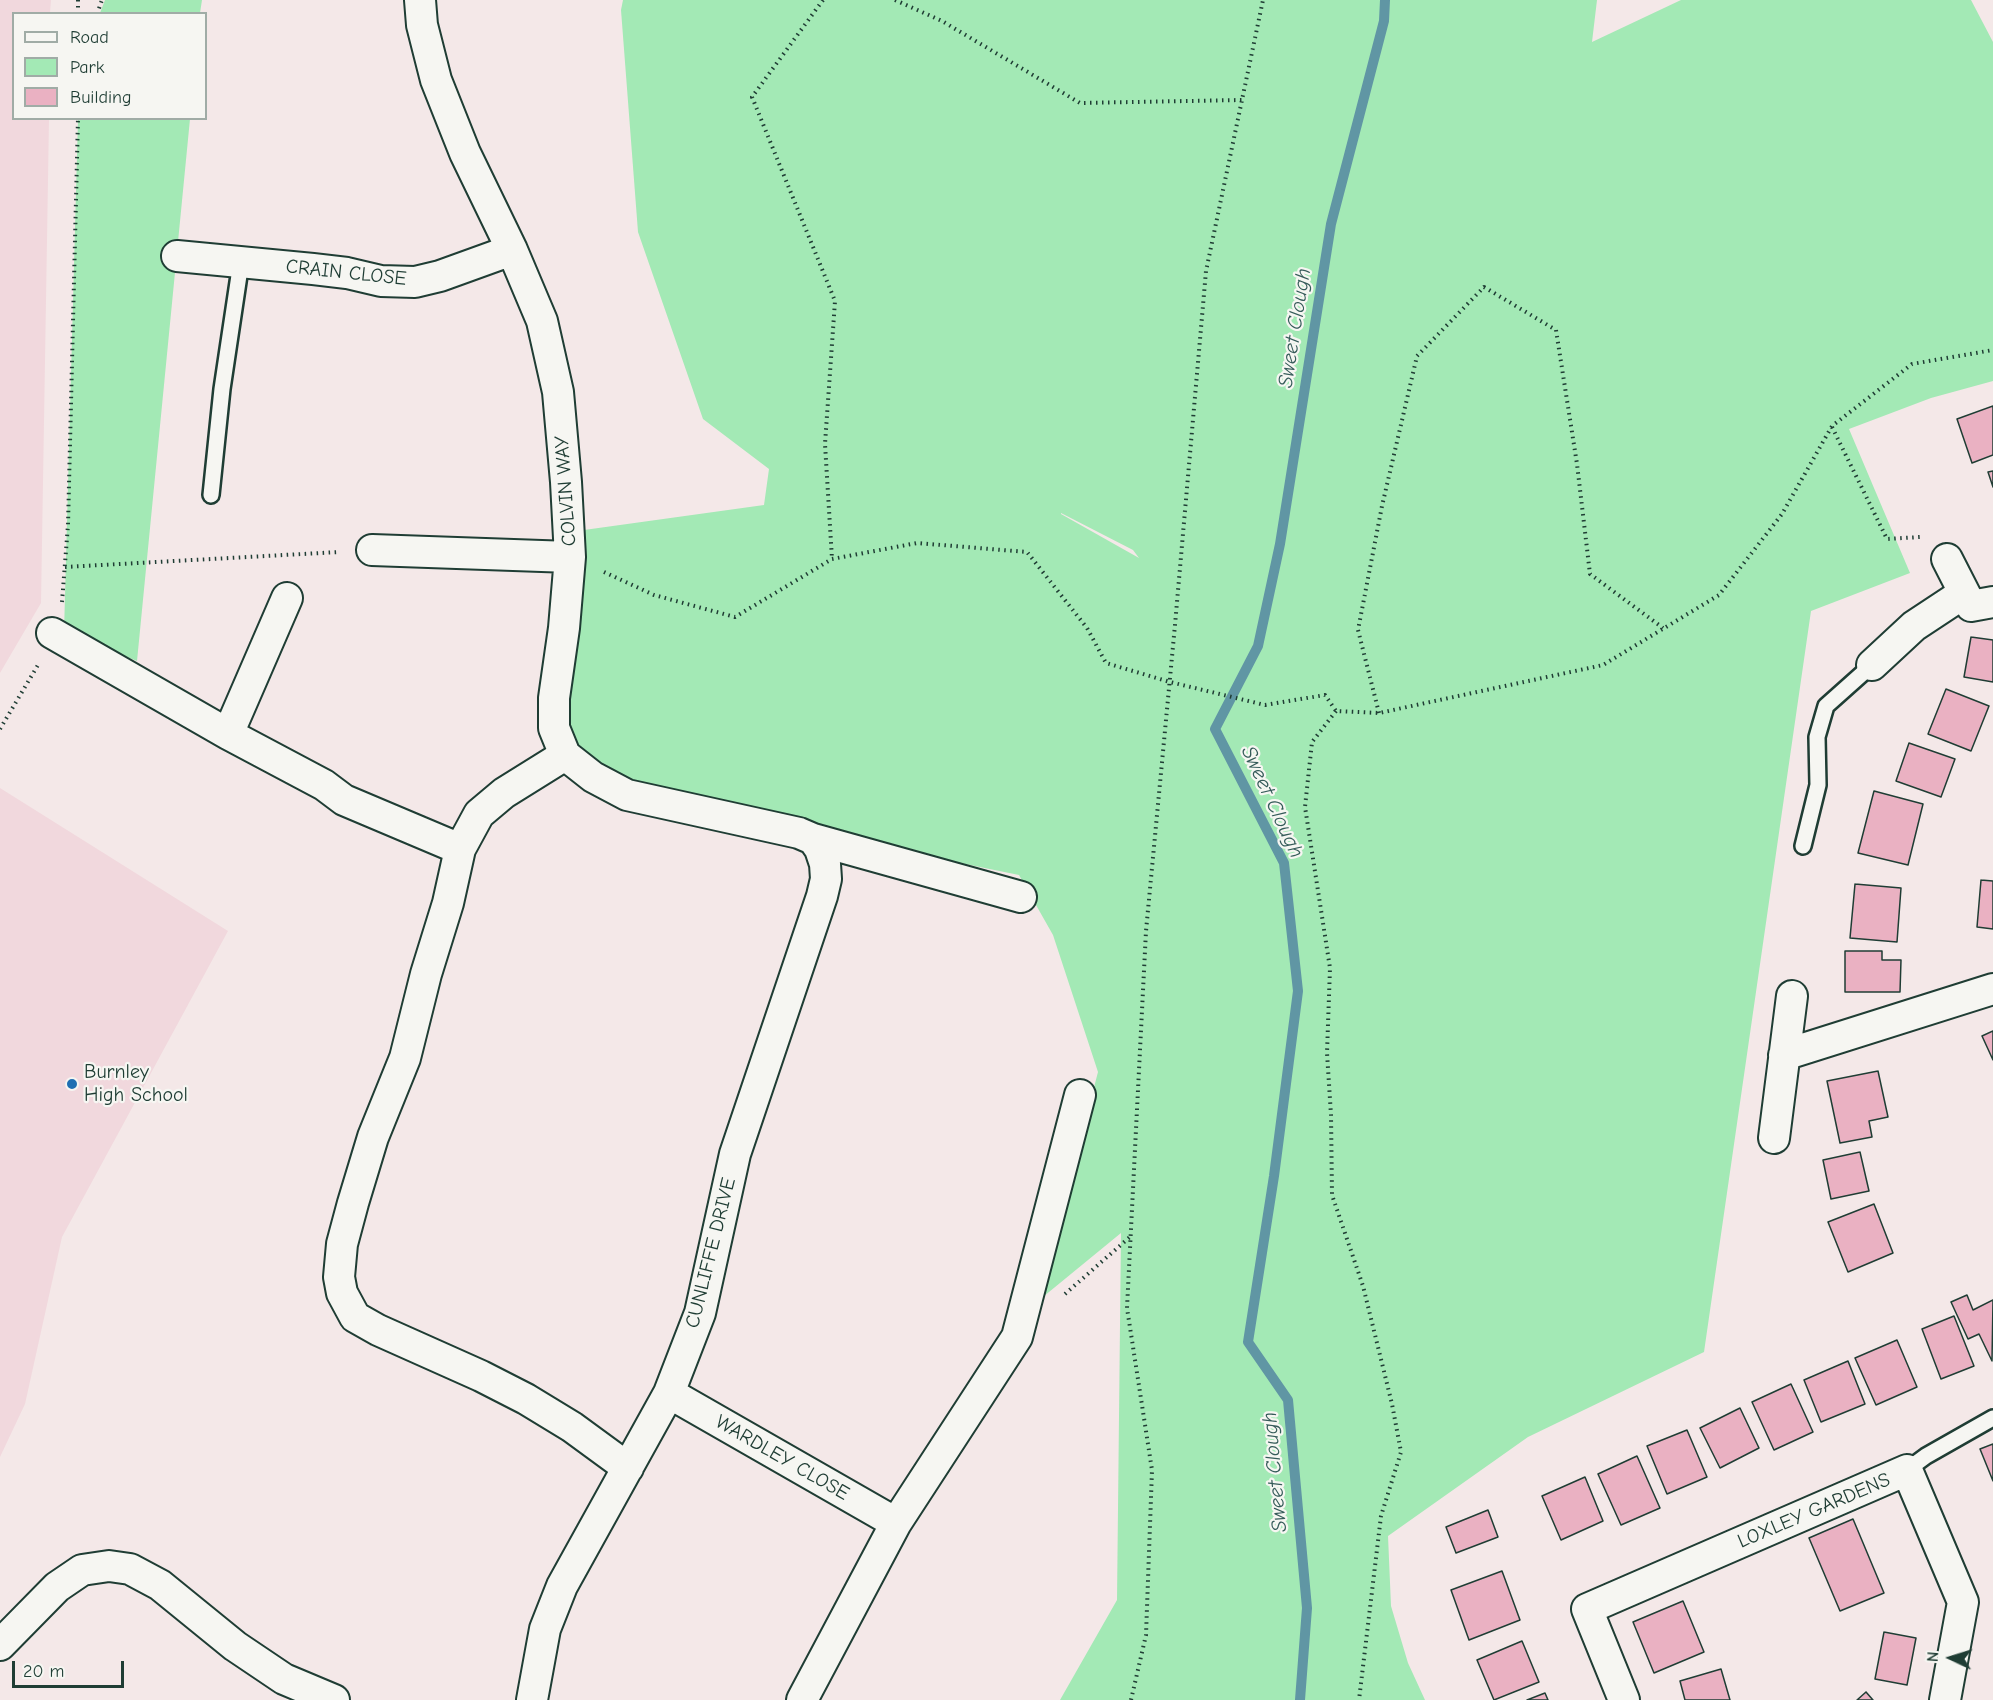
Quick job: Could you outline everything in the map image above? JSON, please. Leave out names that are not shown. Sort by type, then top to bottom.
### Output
[{"type":"street","name":"COLVIN WAY","points":[[420,0],[422,25],[436,80],[465,153],[512,250],[542,321],[558,392],[570,557],[564,628],[554,698],[554,728],[565,755]]},
{"type":"street","name":"CRAIN CLOSE","points":[[177,256],[347,273],[381,281],[415,282],[440,276],[512,250]]},
{"type":"street","points":[[372,550],[570,557]]},
{"type":"street","points":[[1947,559],[1971,606],[1993,602]]},
{"type":"street","points":[[1872,665],[1914,626],[1964,593]]},
{"type":"street","points":[[228,734],[286,598]]},
{"type":"street","points":[[52,633],[228,734],[324,785],[344,801],[460,849]]},
{"type":"street","points":[[628,1468],[572,1427],[526,1399],[355,1317],[342,1293],[339,1276],[342,1244],[374,1137],[405,1058],[426,974],[448,903],[460,849],[479,814],[504,793],[565,755],[593,777],[627,795],[806,836],[1021,897]]},
{"type":"street","name":"CUNLIFFE DRIVE","points":[[532,1700],[545,1629],[562,1586],[669,1393],[700,1312],[735,1154],[826,879],[825,864],[820,849],[806,836]]},
{"type":"street","points":[[1784,1055],[1993,989]]},
{"type":"street","points":[[1774,1138],[1792,996]]},
{"type":"street","points":[[802,1700],[896,1524],[1017,1336],[1080,1095]]},
{"type":"street","name":"WARDLEY CLOSE","points":[[669,1393],[896,1524]]},
{"type":"street","name":"LOXLEY GARDENS","points":[[1624,1700],[1587,1608],[1908,1470],[1963,1602],[1945,1700]]},
{"type":"street","points":[[0,1645],[57,1587],[82,1570],[109,1566],[130,1569],[160,1585],[235,1646],[284,1679],[334,1700]]},
{"type":"lane","points":[[211,495],[222,389],[241,262]]},
{"type":"lane","points":[[1803,846],[1818,785],[1817,737],[1826,706],[1872,665]]},
{"type":"lane","points":[[1908,1470],[1926,1456],[1993,1419]]},
{"type":"path","points":[[823,0],[752,97],[835,301],[825,444],[832,560]]},
{"type":"path","points":[[895,0],[942,21],[1080,103],[1242,100]]},
{"type":"path","points":[[1131,1700],[1146,1635],[1152,1470],[1127,1308],[1146,931],[1206,271],[1263,0]]},
{"type":"path","points":[[0,729],[46,651],[62,605],[68,525],[78,120]]},
{"type":"path","points":[[1379,713],[1358,630],[1382,506],[1417,356],[1484,287],[1556,330],[1577,464],[1590,574],[1663,628]]},
{"type":"path","points":[[1336,711],[1379,713],[1603,665],[1719,595],[1782,514],[1832,426],[1912,364],[1993,350]]},
{"type":"path","points":[[1832,426],[1887,539],[1938,536],[1947,559]]},
{"type":"path","points":[[570,557],[654,595],[735,617],[832,560],[917,543],[1027,552],[1087,628],[1106,663],[1170,682],[1265,705],[1325,695],[1336,711]]},
{"type":"path","points":[[65,567],[372,550]]},
{"type":"path","points":[[1336,711],[1312,742],[1305,807],[1330,968],[1327,1053],[1331,1115],[1332,1195],[1363,1286],[1392,1404],[1401,1452],[1381,1516],[1359,1700]]},
{"type":"path","points":[[1061,1298],[1131,1236]]},
{"type":"shaded area","points":[[0,0],[51,0],[50,12],[12,12],[12,120],[49,120],[41,603],[0,673]]},
{"type":"shaded area","name":"Burnley High School","points":[[0,788],[228,931],[62,1237],[25,1404],[0,1457]]},
{"type":"green space","points":[[105,0],[202,0],[200,12],[100,12]]},
{"type":"green space","points":[[623,0],[1597,0],[1592,42],[1681,0],[1971,0],[1993,42],[1993,381],[1931,398],[1849,429],[1910,573],[1811,611],[1704,1352],[1528,1437],[1388,1536],[1391,1606],[1408,1663],[1425,1700],[1060,1700],[1117,1600],[1121,1233],[1038,1301],[1098,1072],[1053,935],[1019,875],[627,795],[576,745],[566,716],[584,530],[764,505],[769,469],[703,419],[638,232],[621,10]],"holes":[[[1061,513],[1133,550],[1139,558]]]},
{"type":"green space","points":[[78,120],[190,120],[137,661],[64,632]]},
{"type":"building","points":[[1993,406],[1993,455],[1972,463],[1957,419]]},
{"type":"building","points":[[1993,471],[1993,487],[1988,472]]},
{"type":"building","points":[[1971,637],[1993,640],[1993,682],[1964,677]]},
{"type":"building","points":[[1946,689],[1989,706],[1971,751],[1928,734]]},
{"type":"building","points":[[1909,743],[1955,759],[1941,797],[1896,781]]},
{"type":"building","points":[[1874,791],[1923,804],[1908,865],[1858,853]]},
{"type":"building","points":[[1981,880],[1993,881],[1993,929],[1977,927]]},
{"type":"building","points":[[1855,884],[1901,888],[1897,942],[1850,938]]},
{"type":"building","points":[[1845,951],[1882,951],[1882,960],[1901,960],[1900,992],[1845,992]]},
{"type":"building","points":[[1993,1031],[1993,1060],[1982,1036]]},
{"type":"building","points":[[1878,1071],[1888,1117],[1869,1121],[1872,1137],[1840,1143],[1827,1081]]},
{"type":"building","points":[[1860,1152],[1869,1191],[1831,1199],[1823,1160]]},
{"type":"building","points":[[1874,1204],[1893,1253],[1848,1272],[1828,1222]]},
{"type":"building","points":[[1967,1295],[1973,1310],[1993,1300],[1992,1361],[1979,1334],[1968,1339],[1951,1302]]},
{"type":"building","points":[[1954,1316],[1974,1366],[1941,1379],[1922,1329]]},
{"type":"building","points":[[1897,1340],[1917,1387],[1876,1405],[1855,1358]]},
{"type":"building","points":[[1848,1361],[1865,1404],[1821,1422],[1804,1380]]},
{"type":"building","points":[[1791,1384],[1813,1432],[1774,1450],[1752,1402]]},
{"type":"building","points":[[1740,1408],[1759,1448],[1720,1468],[1700,1428]]},
{"type":"building","points":[[1687,1430],[1707,1477],[1667,1494],[1647,1446]]},
{"type":"building","points":[[1993,1444],[1993,1481],[1980,1449]]},
{"type":"building","points":[[1637,1456],[1660,1508],[1621,1525],[1598,1474]]},
{"type":"building","points":[[1585,1477],[1603,1521],[1561,1540],[1542,1496]]},
{"type":"building","points":[[1488,1510],[1498,1537],[1456,1553],[1446,1527]]},
{"type":"building","points":[[1853,1519],[1884,1593],[1840,1611],[1809,1538]]},
{"type":"building","points":[[1502,1571],[1520,1620],[1469,1640],[1451,1590]]},
{"type":"building","points":[[1683,1601],[1704,1652],[1654,1673],[1633,1622]]},
{"type":"building","points":[[1884,1632],[1916,1638],[1907,1685],[1875,1679]]},
{"type":"building","points":[[1522,1641],[1539,1682],[1494,1700],[1477,1660]]},
{"type":"building","points":[[1721,1669],[1730,1700],[1685,1700],[1680,1681]]},
{"type":"building","points":[[1866,1692],[1873,1700],[1857,1700]]},
{"type":"building","points":[[1545,1693],[1548,1700],[1527,1700]]},
{"type":"waterway","name":"Sweet Clough","points":[[1300,1700],[1307,1608],[1288,1400],[1248,1342],[1274,1176],[1298,991],[1284,863],[1215,729],[1258,646],[1280,544],[1331,224],[1384,21],[1385,0]]},
{"type":"place","name":"Burnley High School","points":[[72,1084]]}]
